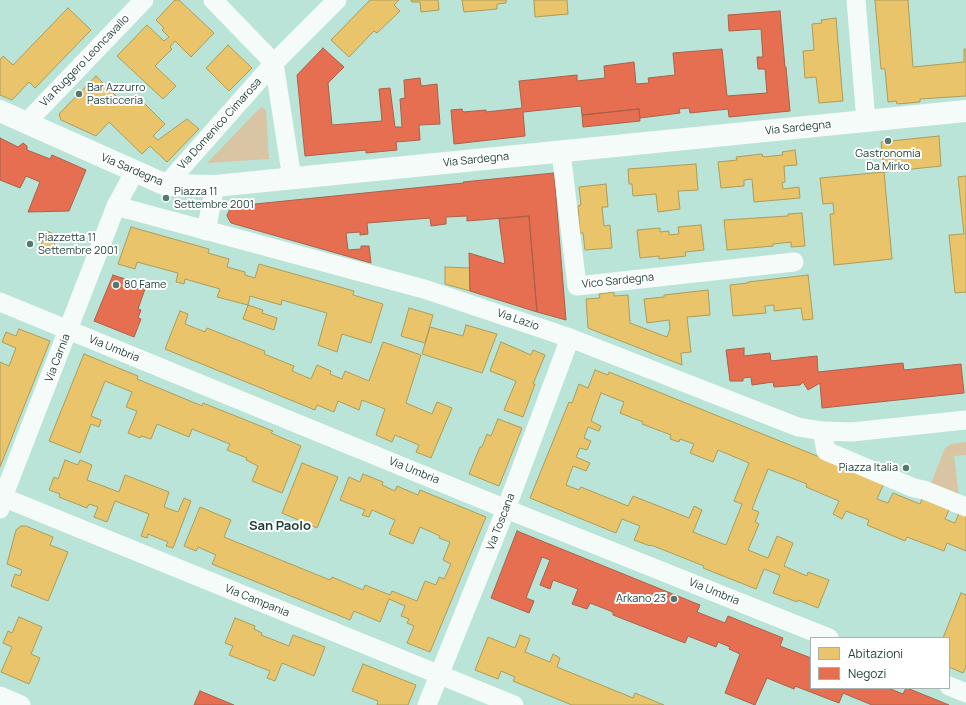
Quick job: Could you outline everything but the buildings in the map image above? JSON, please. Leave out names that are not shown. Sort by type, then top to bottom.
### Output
[{"type":"street","name":"Via Ruggero Leoncavallo","points":[[26,123],[144,0]]},
{"type":"street","points":[[213,0],[274,63]]},
{"type":"street","name":"Via Domenico Cimarosa","points":[[166,185],[274,63],[337,0]]},
{"type":"street","points":[[856,0],[866,121]]},
{"type":"street","name":"Via Domenico Cimarosa","points":[[274,63],[292,179]]},
{"type":"street","name":"Via Sardegna","points":[[0,111],[166,185],[215,186],[966,111]]},
{"type":"street","name":"Vico Sardegna","points":[[561,152],[577,286],[794,262]]},
{"type":"street","points":[[135,171],[116,206],[206,231],[215,186]]},
{"type":"street","name":"Via Carnia","points":[[1,501],[116,206]]},
{"type":"street","name":"Via Lazio","points":[[206,231],[424,289],[570,338],[798,427],[822,431]]},
{"type":"street","name":"Via Umbria","points":[[0,302],[506,509],[826,637]]},
{"type":"street","name":"Via Toscana","points":[[427,705],[506,509],[570,338]]},
{"type":"street","points":[[966,420],[852,432],[822,431],[826,452],[914,488],[924,490],[966,507]]},
{"type":"street","name":"Via Campania","points":[[1,501],[514,705]]},
{"type":"street","points":[[950,686],[966,693]]},
{"type":"street","points":[[0,696],[21,705]]},
{"type":"shaded area","points":[[261,107],[266,110],[269,159],[207,163]]},
{"type":"shaded area","points":[[966,442],[966,455],[954,456],[959,496],[931,483],[945,448],[951,444]]},
{"type":"place","name":"Bar Azzurro Pasticceria","points":[[79,94]]},
{"type":"place","name":"Gastronomia Da Mirko","points":[[888,141]]},
{"type":"place","name":"Piazza 11 Settembre 2001","points":[[166,198]]},
{"type":"place","name":"Piazzetta 11 Settembre 2001","points":[[30,244]]},
{"type":"place","name":"80 Fame","points":[[116,285]]},
{"type":"place","name":"Piazza Italia","points":[[906,468]]},
{"type":"place","name":"Arkano 23","points":[[674,599]]},
{"type":"district","name":"San Paolo","points":[[280,526]]}]
